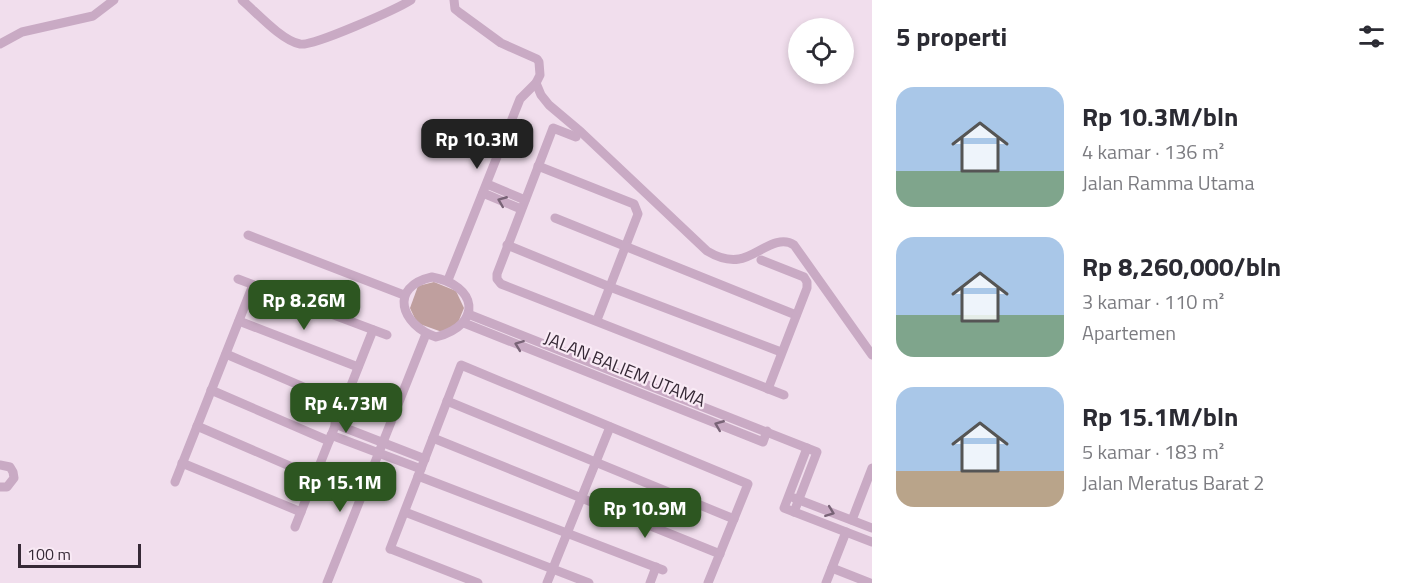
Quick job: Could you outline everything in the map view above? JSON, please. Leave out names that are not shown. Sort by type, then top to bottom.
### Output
[{"type":"street","points":[[0,44],[22,32],[93,16],[114,0]]},
{"type":"street","points":[[242,0],[291,41],[307,45],[411,0]]},
{"type":"street","points":[[448,280],[520,99],[536,82],[540,69],[537,59],[501,43],[455,9],[453,0]]},
{"type":"street","points":[[536,82],[541,95],[549,105],[581,132],[707,251],[718,257],[738,260],[781,242],[794,245],[872,355]]},
{"type":"street","points":[[576,137],[553,128],[497,274],[497,279],[501,284],[784,395]]},
{"type":"street","points":[[538,166],[634,204],[638,214],[597,320]]},
{"type":"street","points":[[485,189],[523,204]]},
{"type":"street","points":[[555,218],[796,315]]},
{"type":"street","points":[[248,235],[404,296]]},
{"type":"street","points":[[507,245],[781,352]]},
{"type":"street","points":[[761,260],[804,277],[807,282],[807,288],[768,389]]},
{"type":"street","points":[[432,277],[448,280],[457,285],[469,303],[466,319],[457,330],[444,335],[436,337],[426,334],[408,318],[404,296],[409,287],[420,279],[432,277]]},
{"type":"street","points":[[238,279],[387,336]]},
{"type":"street","points":[[175,482],[253,285]]},
{"type":"street","name":"JALAN BALIEM UTAMA","points":[[466,319],[763,442],[767,432],[817,452],[799,500]]},
{"type":"street","points":[[239,321],[358,367]]},
{"type":"street","points":[[295,527],[373,330]]},
{"type":"street","points":[[327,583],[426,334]]},
{"type":"street","points":[[226,354],[344,404]]},
{"type":"street","points":[[478,583],[391,549],[461,365],[748,484],[708,583]]},
{"type":"street","points":[[211,390],[330,438],[379,453],[420,473],[660,569],[651,583]]},
{"type":"street","points":[[447,401],[734,519]]},
{"type":"street","points":[[335,424],[425,459]]},
{"type":"street","points":[[197,426],[315,477]]},
{"type":"street","points":[[547,583],[610,427]]},
{"type":"street","points":[[433,438],[720,554]]},
{"type":"street","points":[[807,448],[784,508],[872,542]]},
{"type":"street","points":[[182,463],[301,512]]},
{"type":"street","points":[[0,465],[10,467],[14,478],[7,487],[0,487]]},
{"type":"street","points":[[852,520],[869,486],[872,468]]},
{"type":"street","points":[[789,496],[872,528]]},
{"type":"street","points":[[794,512],[799,500]]},
{"type":"street","points":[[405,512],[589,583]]},
{"type":"street","points":[[826,583],[846,532]]},
{"type":"street","points":[[832,568],[870,583]]},
{"type":"shaded area","points":[[434,282],[456,291],[464,308],[457,325],[442,332],[417,323],[410,308],[418,286]]}]
